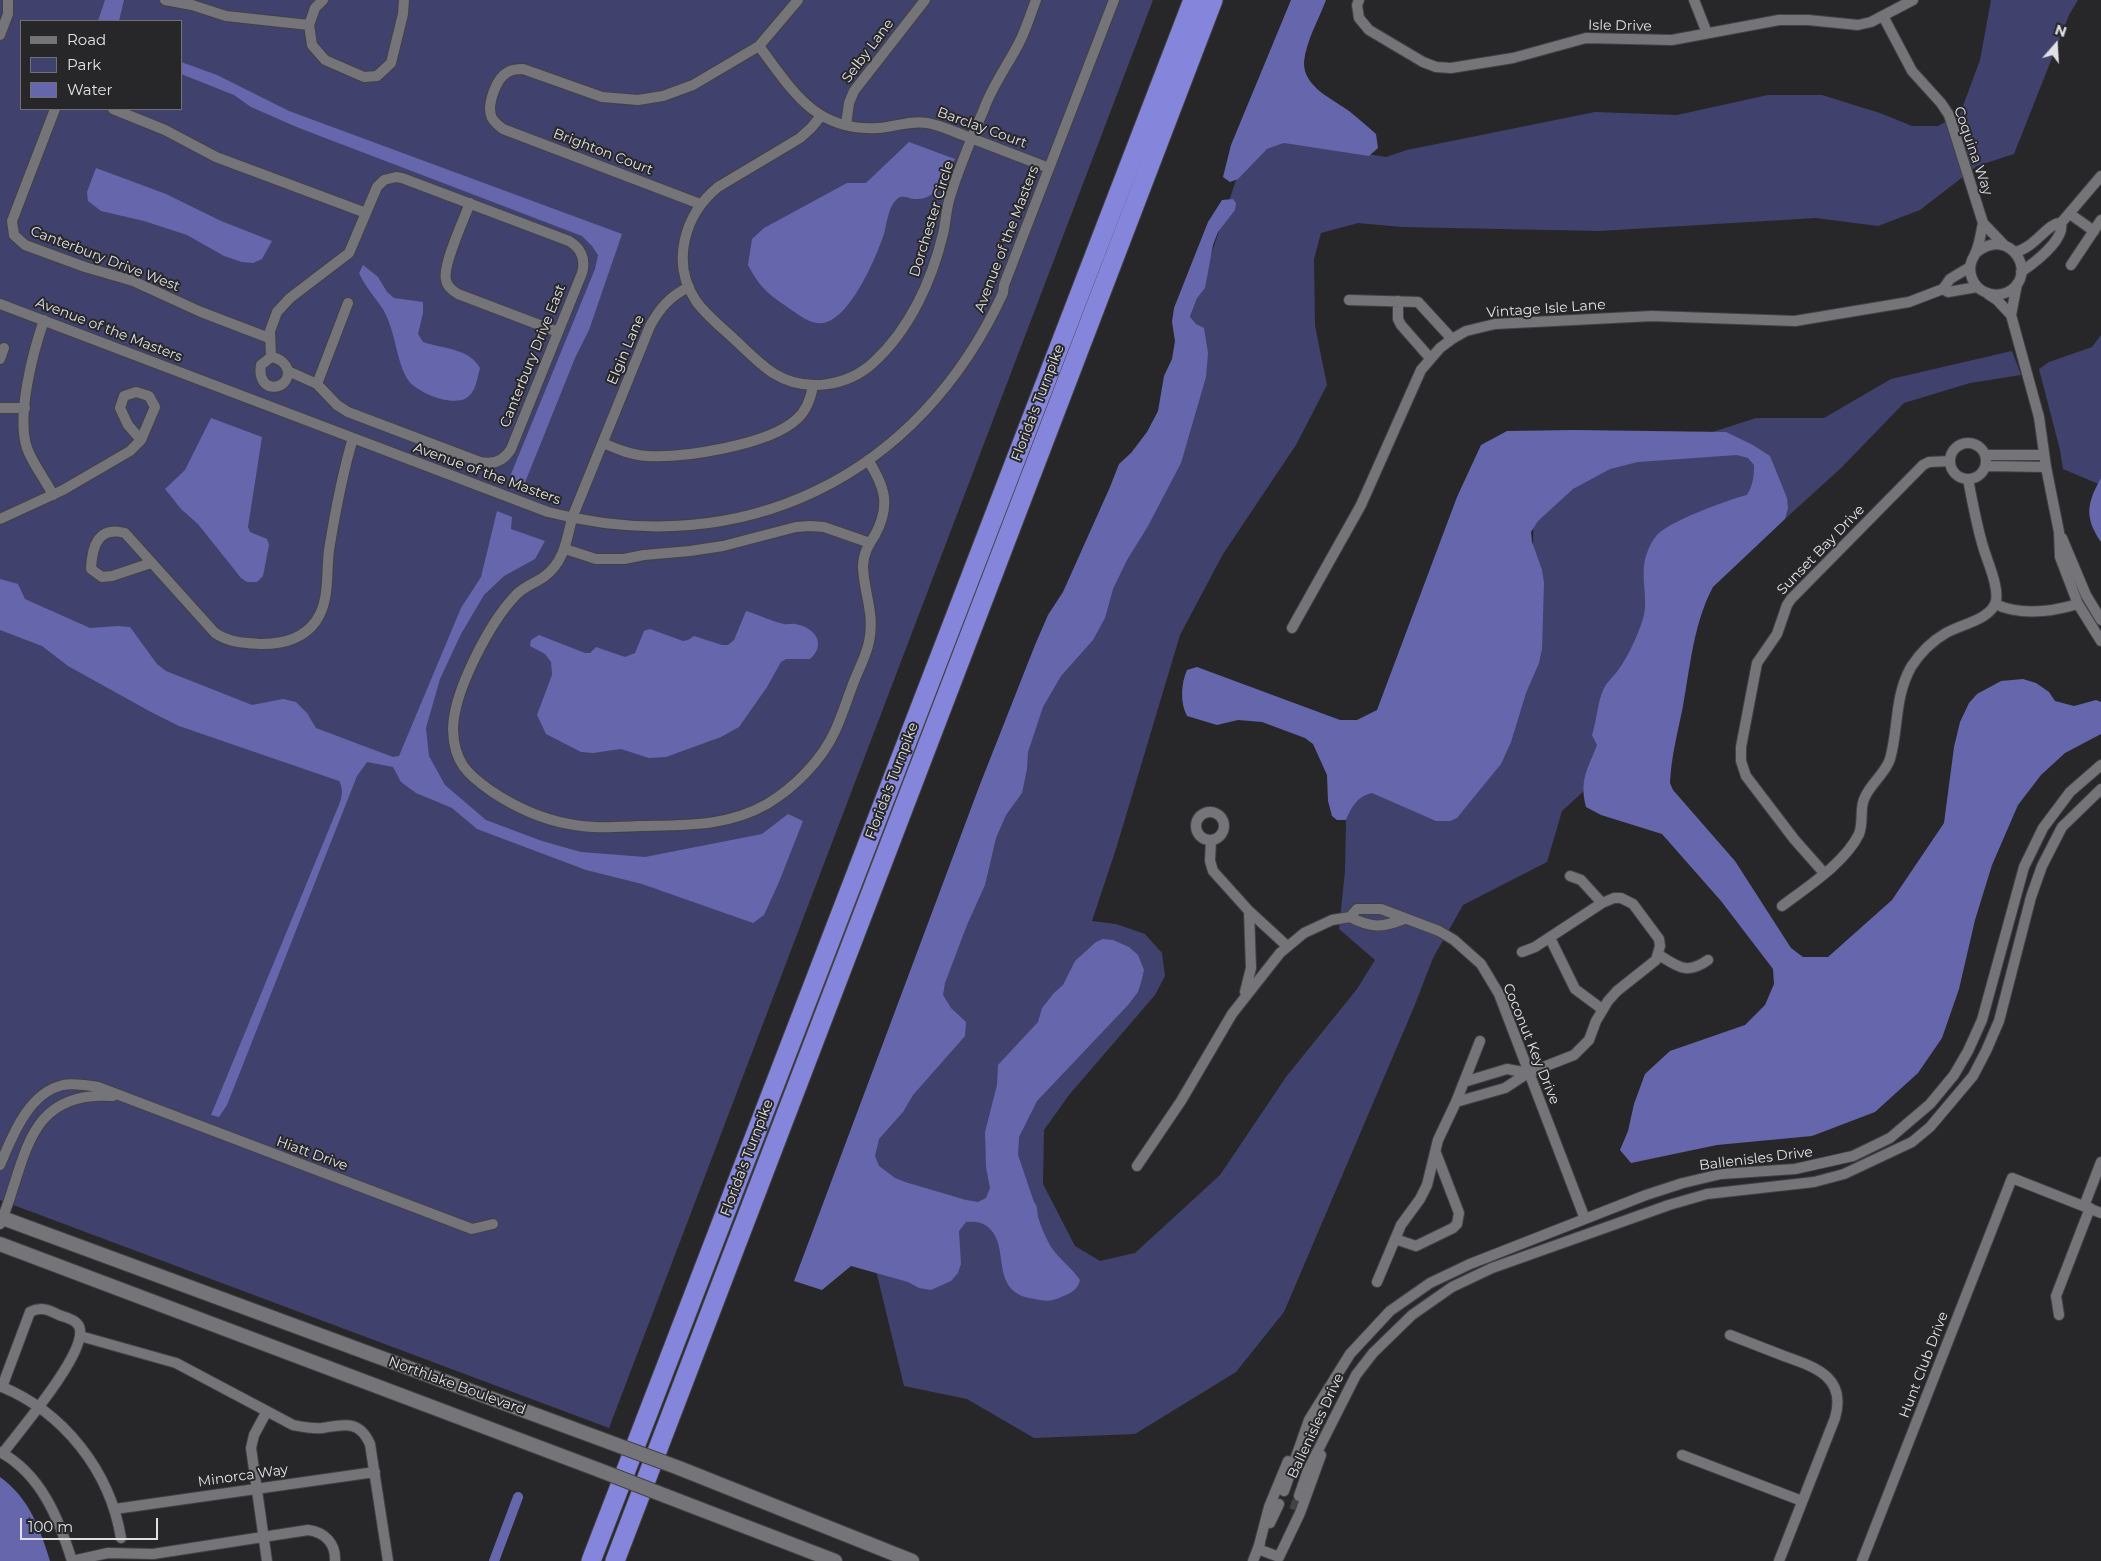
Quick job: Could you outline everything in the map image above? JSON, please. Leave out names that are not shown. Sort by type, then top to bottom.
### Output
[{"type":"highway","name":"Florida's Turnpike","points":[[592,1561],[1193,0]]},
{"type":"highway","name":"Florida's Turnpike","points":[[615,1561],[1214,0]]},
{"type":"main road","name":"Northlake Boulevard","points":[[1,1220],[679,1468],[912,1561]]},
{"type":"main road","name":"Northlake Boulevard","points":[[0,1244],[835,1561]]},
{"type":"street","points":[[0,35],[10,8],[8,0]]},
{"type":"street","points":[[165,0],[192,5],[226,16],[309,25]]},
{"type":"street","points":[[323,0],[315,8],[309,25],[312,45],[325,60],[364,77],[377,76],[391,63],[403,14],[404,0]]},
{"type":"street","points":[[759,46],[798,0]]},
{"type":"street","name":"Selby Lane","points":[[846,125],[849,103],[854,91],[924,0]]},
{"type":"street","name":"Dorchester Circle","points":[[689,287],[705,312],[763,366],[786,379],[813,385],[839,382],[864,371],[883,353],[905,324],[919,300],[936,259],[949,199],[972,138],[987,101],[1021,38],[1036,0]]},
{"type":"street","name":"Avenue of the Masters","points":[[0,304],[528,505],[572,518],[609,524],[656,527],[685,526],[722,521],[761,511],[811,493],[837,480],[868,460],[903,433],[924,413],[962,367],[977,344],[1003,293],[1004,285],[1114,0]]},
{"type":"street","name":"Isle Drive","points":[[1359,0],[1357,11],[1359,18],[1369,30],[1423,62],[1443,68],[1513,58],[1586,38],[1657,41],[1779,20],[1808,20],[1858,25],[1871,22],[1913,0]]},
{"type":"street","points":[[1694,0],[1707,33]]},
{"type":"street","name":"Coquina Way","points":[[1883,16],[1912,71],[1941,102],[1949,115],[1983,223],[2004,245]]},
{"type":"street","name":"Brighton Court","points":[[700,204],[504,128],[496,124],[490,112],[490,106],[499,82],[507,72],[517,69],[523,69],[602,97],[638,100],[663,96],[693,85],[759,46]]},
{"type":"street","name":"Barclay Court","points":[[759,46],[800,100],[821,116],[846,125],[878,128],[912,122],[926,123],[972,138],[1049,168]]},
{"type":"street","name":"Canterbury Drive West","points":[[55,110],[12,221],[12,228],[18,240],[66,261],[133,281],[201,312],[269,338]]},
{"type":"street","points":[[115,110],[164,130],[198,149],[232,164],[366,213]]},
{"type":"street","points":[[689,287],[683,267],[684,240],[690,221],[700,204],[718,187],[800,138],[812,128],[821,116]]},
{"type":"street","points":[[2015,252],[2028,248],[2052,225],[2061,223],[2101,176]]},
{"type":"street","name":"Canterbury Drive East","points":[[269,338],[274,318],[285,302],[349,253],[377,187],[384,180],[396,177],[569,241],[579,249],[584,260],[584,266],[511,449],[501,460],[494,463],[480,462],[348,412],[337,405],[317,384],[288,371],[286,366],[277,358],[271,357]]},
{"type":"street","points":[[470,203],[446,267],[445,280],[448,286],[458,294],[558,332]]},
{"type":"street","points":[[2070,214],[2094,230]]},
{"type":"street","points":[[2071,265],[2101,220]]},
{"type":"street","name":"Coquina Way","points":[[1977,252],[1983,223]]},
{"type":"street","points":[[2061,223],[2061,232],[2050,249],[2022,272],[2017,284],[2011,315],[2039,417],[2046,467],[2059,532],[2060,557],[2078,604],[2101,641]]},
{"type":"street","points":[[2045,232],[2056,240]]},
{"type":"street","points":[[2011,315],[1997,300],[1977,287],[1973,281],[1970,267],[1977,252],[1989,245],[2004,245],[2015,252],[2019,258],[2022,272]]},
{"type":"street","name":"Vintage Isle Lane","points":[[1292,628],[1361,505],[1414,383],[1430,358],[1452,339],[1466,331],[1495,324],[1652,316],[1795,321],[1908,302],[1943,289],[1950,279],[1970,267]]},
{"type":"street","points":[[1987,293],[2004,294],[2017,284]]},
{"type":"street","name":"Elgin Lane","points":[[565,549],[572,518],[657,313],[673,296],[689,287]]},
{"type":"street","name":"Vintage Isle Lane","points":[[1943,289],[1948,292],[1977,287]]},
{"type":"street","points":[[1349,300],[1418,302],[1452,339]]},
{"type":"street","points":[[1398,301],[1398,318],[1430,358]]},
{"type":"street","points":[[317,384],[348,303]]},
{"type":"street","points":[[44,320],[30,368],[24,434],[27,448],[53,494]]},
{"type":"street","points":[[269,338],[271,357],[261,365],[260,378],[268,386],[280,386],[286,382],[288,371]]},
{"type":"street","points":[[0,360],[4,348]]},
{"type":"street","points":[[603,443],[624,452],[646,456],[697,453],[740,444],[779,430],[796,420],[808,404],[813,385]]},
{"type":"street","points":[[262,404],[268,386]]},
{"type":"street","points":[[0,519],[53,494],[130,451],[141,440],[155,407],[149,396],[136,392],[129,393],[124,396],[120,408],[128,425],[141,440]]},
{"type":"street","points":[[0,408],[25,408]]},
{"type":"street","points":[[151,563],[102,578],[91,569],[91,560],[100,537],[105,533],[116,531],[125,533],[215,633],[221,637],[236,643],[269,644],[283,642],[303,634],[317,620],[325,601],[329,553],[338,500],[353,438]]},
{"type":"street","points":[[1967,442],[1978,446],[1986,455],[1986,466],[1979,476],[1968,479],[1956,475],[1952,470],[1950,461],[1952,452],[1956,447],[1967,442]]},
{"type":"street","points":[[1986,455],[2044,455]]},
{"type":"street","points":[[868,460],[883,488],[885,505],[881,524],[870,543],[866,549],[863,564],[870,611],[868,644],[834,734],[806,772],[768,803],[731,819],[704,824],[593,828],[571,825],[541,817],[501,797],[470,776],[458,756],[454,740],[454,717],[474,660],[514,596],[547,574],[560,559],[565,549],[596,559],[624,559],[723,546],[810,526],[824,527],[870,543]]},
{"type":"street","name":"Sunset Bay Drive","points":[[1824,873],[1794,839],[1743,769],[1741,747],[1757,663],[1777,634],[1787,604],[1791,599],[1923,465],[1929,462],[1950,461]]},
{"type":"street","points":[[1986,466],[2046,467]]},
{"type":"street","points":[[1782,906],[1824,873],[1840,858],[1859,834],[1864,798],[1884,770],[1890,758],[1898,700],[1904,681],[1914,664],[1933,642],[1952,630],[1984,616],[1995,604],[1996,589],[1982,544],[1968,479]]},
{"type":"street","points":[[2059,532],[2086,595],[2101,620]]},
{"type":"street","points":[[1995,604],[2014,612],[2054,610],[2078,604]]},
{"type":"street","name":"Ballenisles Drive","points":[[1284,1491],[1309,1420],[1350,1354],[1390,1311],[1430,1283],[1470,1264],[1683,1183],[1721,1174],[1794,1169],[1853,1156],[1890,1138],[1930,1104],[1954,1076],[1968,1052],[1987,1004],[2024,867],[2043,828],[2070,792],[2101,765]]},
{"type":"street","name":"Ballenisles Drive","points":[[1299,1496],[1308,1470],[1330,1423],[1356,1375],[1373,1352],[1412,1315],[1452,1287],[1492,1268],[1707,1194],[1814,1182],[1844,1174],[1912,1142],[1930,1127],[1973,1076],[1999,1021],[2031,897],[2042,866],[2062,827],[2101,788]]},
{"type":"street","points":[[1210,840],[1210,861],[1213,870],[1249,911],[1287,946]]},
{"type":"street","points":[[1570,876],[1581,880],[1602,903]]},
{"type":"street","points":[[1456,1102],[1505,1088],[1528,1073],[1567,1059],[1580,1051],[1589,1040],[1602,1009],[1617,991],[1656,960],[1659,954],[1659,939],[1633,904],[1621,898],[1614,898],[1602,903],[1535,947],[1522,952]]},
{"type":"street","name":"Coconut Key Drive","points":[[1137,1166],[1181,1101],[1215,1040],[1242,1000],[1287,946],[1304,933],[1332,920],[1350,916],[1357,909],[1380,909],[1422,924],[1454,940],[1480,964],[1499,994],[1585,1219]]},
{"type":"street","points":[[1242,1000],[1251,968],[1249,911]]},
{"type":"street","points":[[1350,916],[1366,925],[1387,926],[1404,919]]},
{"type":"street","points":[[1550,938],[1575,989],[1602,1009]]},
{"type":"street","points":[[1659,954],[1675,965],[1687,969],[1700,966],[1708,960]]},
{"type":"street","points":[[1377,1282],[1401,1225],[1420,1200],[1427,1185],[1438,1140],[1456,1102],[1480,1041]]},
{"type":"street","points":[[1464,1082],[1507,1069],[1528,1073]]},
{"type":"street","name":"Hiatt Drive","points":[[0,1165],[18,1123],[35,1102],[62,1085],[98,1086],[122,1097],[472,1229],[493,1224]]},
{"type":"street","name":"Hiatt Drive","points":[[1,1220],[28,1141],[36,1126],[62,1104],[98,1095],[122,1097]]},
{"type":"street","points":[[1396,1239],[1416,1246],[1453,1228],[1457,1224],[1459,1213],[1436,1151]]},
{"type":"street","points":[[2059,1315],[2056,1296],[2101,1162]]},
{"type":"street","name":"Hunt Club Drive","points":[[1862,1561],[2012,1178],[2087,1207]]},
{"type":"street","points":[[2087,1207],[2101,1213]]},
{"type":"street","points":[[121,1538],[115,1509],[108,1489],[91,1460],[68,1434],[37,1407],[24,1397],[1,1387],[30,1312],[43,1308],[71,1319],[78,1325],[80,1336],[59,1380],[37,1407],[1,1452],[25,1472],[43,1494],[60,1525],[72,1561],[108,1553],[144,1558],[308,1530],[319,1532],[332,1545],[336,1561]]},
{"type":"street","points":[[1730,1335],[1817,1368],[1828,1377],[1835,1388],[1838,1404],[1835,1418],[1779,1561]]},
{"type":"street","points":[[80,1336],[176,1363],[267,1412],[302,1427],[321,1428],[345,1425],[358,1428],[364,1433],[370,1444],[388,1561]]},
{"type":"street","points":[[267,1412],[254,1435],[251,1448],[267,1561]]},
{"type":"street","points":[[1258,1549],[1269,1507],[1285,1467],[1309,1420]]},
{"type":"street","points":[[1278,1559],[1303,1505],[1323,1452],[1330,1423]]},
{"type":"street","points":[[1682,1455],[1802,1501]]},
{"type":"street","points":[[1293,1465],[1308,1470]]},
{"type":"street","name":"Minorca Way","points":[[115,1509],[256,1487],[375,1472]]},
{"type":"street","points":[[1253,1561],[1279,1504]]},
{"type":"street","points":[[1278,1559],[1294,1510]]},
{"type":"street","points":[[1258,1549],[1278,1559]]},
{"type":"green space","points":[[0,0],[1153,0],[609,1428],[0,1200]]},
{"type":"green space","points":[[1991,0],[2078,0],[2069,15],[2014,154],[1977,166],[1920,210],[1878,226],[1816,218],[1599,231],[1402,227],[1358,223],[1321,233],[1314,259],[1315,326],[1327,385],[1296,445],[1223,554],[1180,635],[1116,849],[1092,921],[1116,924],[1145,934],[1162,953],[1165,976],[1155,995],[1069,1095],[1044,1130],[1043,1184],[1075,1246],[1100,1261],[1135,1253],[1220,1175],[1286,1077],[1357,989],[1375,960],[1339,929],[1345,871],[1346,820],[1357,788],[1529,651],[1534,513],[1589,469],[1654,451],[1756,418],[1824,418],[1891,379],[2012,351],[2021,375],[1970,383],[1904,403],[1841,468],[1785,519],[1694,526],[1656,592],[1597,779],[1562,811],[1547,862],[1463,905],[1433,958],[1284,1312],[1236,1372],[1135,1434],[1034,1438],[967,1399],[904,1386],[856,1188],[1062,650],[1170,473],[1190,318],[1240,168],[1267,149],[1289,141],[1386,157],[1407,150],[1595,112],[1677,115],[1768,95],[1822,95],[1880,113],[1912,126],[1938,126],[1960,114],[1980,60]]},
{"type":"green space","points":[[2101,335],[2101,485],[2063,469],[2060,450],[2039,369],[2049,362],[2092,347]]},
{"type":"water","points":[[105,0],[124,0],[119,20],[98,20]]},
{"type":"water","points":[[1291,0],[1326,0],[1307,46],[1304,62],[1305,71],[1308,79],[1320,91],[1349,111],[1376,134],[1378,148],[1369,156],[1284,143],[1267,149],[1238,179],[1230,182],[1223,177],[1231,145]]},
{"type":"water","points":[[182,62],[217,75],[289,111],[622,234],[589,330],[575,358],[524,485],[509,479],[595,269],[598,255],[592,246],[582,236],[299,128],[251,107],[234,95],[182,74]]},
{"type":"water","points":[[909,142],[955,159],[940,186],[929,196],[923,199],[901,197],[894,202],[880,245],[868,272],[861,286],[843,311],[833,319],[823,323],[816,323],[802,317],[768,293],[758,282],[748,265],[752,239],[764,228],[847,183],[866,183]]},
{"type":"water","points":[[96,168],[166,194],[221,221],[272,241],[262,259],[253,263],[242,262],[224,256],[187,235],[144,221],[101,211],[88,201],[87,192]]},
{"type":"water","points":[[1233,199],[1236,203],[1235,210],[1218,232],[1213,245],[1205,288],[1197,298],[1190,317],[1196,324],[1204,328],[1208,353],[1206,377],[1181,463],[1148,526],[1127,560],[1113,589],[1105,618],[1093,640],[1061,676],[1043,707],[1028,752],[1022,793],[1006,815],[996,838],[985,885],[967,925],[945,983],[943,995],[951,1008],[966,1022],[965,1036],[913,1095],[903,1112],[879,1139],[875,1156],[879,1166],[895,1178],[905,1182],[966,1200],[978,1202],[986,1198],[990,1188],[986,1167],[985,1132],[997,1085],[998,1065],[1038,1022],[1042,1008],[1063,985],[1075,961],[1096,942],[1103,939],[1113,940],[1129,947],[1138,955],[1144,970],[1138,992],[1128,1005],[1037,1101],[1019,1137],[1018,1155],[1037,1207],[1042,1229],[1051,1247],[1077,1276],[1080,1280],[1079,1283],[1070,1293],[1057,1299],[1045,1301],[1021,1295],[1011,1289],[1006,1280],[996,1239],[991,1230],[983,1224],[973,1222],[966,1222],[959,1231],[961,1264],[958,1273],[951,1281],[931,1290],[919,1288],[908,1282],[851,1266],[822,1290],[794,1281],[979,787],[1035,645],[1048,615],[1063,592],[1119,464],[1131,453],[1147,432],[1158,411],[1164,376],[1172,359],[1175,341],[1172,322],[1174,308],[1208,222],[1222,200]]},
{"type":"water","points":[[363,265],[378,277],[387,292],[394,298],[423,302],[423,313],[418,334],[423,342],[455,350],[475,361],[480,368],[475,386],[469,396],[463,400],[455,401],[437,398],[420,390],[408,380],[384,311],[359,273]]},
{"type":"water","points":[[211,418],[262,437],[248,527],[250,532],[267,539],[269,545],[263,576],[257,582],[247,582],[241,578],[198,524],[182,510],[165,489],[185,470]]},
{"type":"water","points":[[1507,431],[1726,432],[1753,445],[1770,456],[1787,498],[1788,508],[1785,519],[1713,587],[1697,630],[1673,754],[1670,783],[1673,790],[1735,861],[1791,948],[1803,957],[1828,957],[1892,900],[1944,823],[1954,747],[1960,722],[1969,703],[1977,694],[2001,681],[2023,679],[2036,683],[2049,692],[2055,701],[2074,706],[2096,700],[2101,702],[2101,734],[2065,753],[2041,775],[2018,805],[1992,865],[1975,920],[1959,989],[1942,1038],[1918,1073],[1875,1112],[1812,1136],[1717,1145],[1631,1163],[1620,1150],[1628,1131],[1634,1104],[1645,1074],[1670,1051],[1745,1025],[1765,1005],[1774,984],[1773,969],[1721,901],[1662,834],[1601,815],[1586,807],[1584,797],[1584,781],[1597,745],[1592,735],[1598,706],[1605,686],[1627,655],[1644,615],[1644,566],[1650,546],[1657,535],[1664,529],[1713,506],[1747,495],[1752,484],[1754,469],[1754,465],[1748,458],[1737,455],[1638,462],[1610,469],[1573,489],[1538,521],[1531,532],[1532,542],[1542,570],[1544,583],[1542,649],[1539,663],[1526,693],[1511,742],[1501,764],[1457,818],[1450,821],[1436,821],[1372,793],[1358,800],[1346,820],[1337,820],[1332,816],[1328,801],[1327,775],[1313,744],[1305,738],[1262,722],[1238,720],[1217,725],[1187,716],[1182,699],[1183,681],[1187,670],[1197,667],[1340,720],[1357,720],[1377,710],[1457,497],[1481,445]]},
{"type":"water","points":[[2101,478],[2101,542],[2092,525],[2089,510],[2093,495]]},
{"type":"water","points":[[497,511],[512,517],[511,529],[545,541],[535,559],[504,576],[484,595],[461,634],[440,679],[426,728],[429,756],[445,785],[486,820],[542,841],[581,852],[645,857],[762,834],[788,814],[803,821],[764,915],[753,923],[642,884],[586,870],[477,829],[452,808],[416,793],[401,782],[393,767],[367,762],[357,776],[227,1105],[219,1117],[211,1115],[338,808],[342,794],[341,785],[339,781],[179,726],[68,666],[42,646],[0,630],[0,579],[18,584],[25,599],[90,628],[130,627],[157,664],[166,671],[252,705],[283,699],[296,702],[307,713],[316,728],[393,757],[399,756],[461,608],[481,577]]},
{"type":"water","points":[[746,611],[779,623],[794,624],[808,629],[816,637],[818,648],[810,659],[786,659],[781,662],[767,687],[739,727],[721,737],[666,757],[649,758],[621,749],[593,753],[581,752],[546,734],[537,715],[552,675],[551,662],[545,654],[530,646],[531,640],[539,635],[585,653],[590,653],[596,647],[625,657],[635,653],[644,631],[650,629],[683,641],[694,636],[722,645],[728,645],[734,640]]},
{"type":"water","points":[[0,1477],[19,1494],[32,1514],[50,1561],[0,1561]]},
{"type":"waterway","points":[[494,1561],[518,1497]]},
{"type":"tunnel","points":[[1294,1510],[1299,1496]]}]
